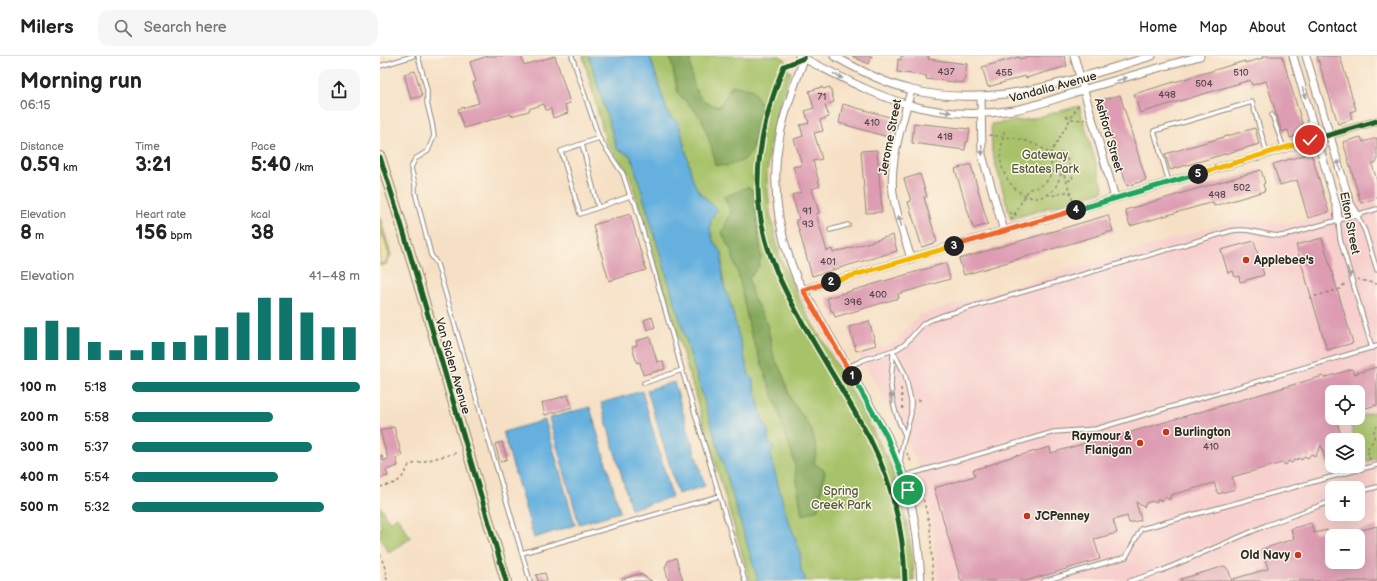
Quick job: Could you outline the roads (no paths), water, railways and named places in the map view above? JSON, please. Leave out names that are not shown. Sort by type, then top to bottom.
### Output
[{"type":"street","name":"Vandalia Avenue","points":[[834,56],[870,75],[912,90],[951,96],[981,97],[1023,92],[1152,56]]},
{"type":"street","name":"Ashford Street","points":[[1074,56],[1115,198]]},
{"type":"street","name":"Vandalia Avenue","points":[[802,57],[860,87],[885,98],[908,105],[947,112],[981,113],[1003,112],[1025,107],[1200,56]]},
{"type":"street","name":"Elton Street","points":[[1293,56],[1337,208],[1338,220]]},
{"type":"street","name":"Elton Street","points":[[1306,56],[1350,204],[1357,215]]},
{"type":"street","points":[[802,57],[777,149],[775,176],[777,210],[784,242],[792,266],[803,290],[886,435],[904,476],[917,529],[921,581]]},
{"type":"street","name":"Jerome Street","points":[[911,259],[895,206],[892,184],[894,161],[912,90]]},
{"type":"street","points":[[981,97],[982,155],[1004,231]]},
{"type":"street","points":[[803,290],[1377,121]]},
{"type":"street","name":"Van Siclen Avenue","points":[[380,157],[400,220],[506,581]]},
{"type":"lane","points":[[380,66],[413,56]]},
{"type":"lane","points":[[418,56],[427,90],[427,103],[434,136],[428,151],[415,159],[411,168],[415,184],[414,192],[431,254],[437,264],[530,581]]},
{"type":"lane","points":[[572,56],[599,138],[623,174],[630,196],[635,203],[682,370],[745,581]]},
{"type":"lane","points":[[1169,182],[1154,132],[1252,102],[1267,153]]},
{"type":"lane","points":[[1272,115],[1284,149]]},
{"type":"lane","points":[[599,138],[561,151],[580,214],[630,196]]},
{"type":"lane","points":[[582,144],[598,207]]},
{"type":"lane","points":[[848,367],[862,360],[893,351],[905,344],[920,327],[934,318],[1231,231],[1242,229],[1275,236],[1282,236],[1377,209]]},
{"type":"lane","name":"Elton Street","points":[[1357,215],[1366,231],[1377,270]]},
{"type":"lane","name":"Elton Street","points":[[1338,220],[1340,239],[1372,348]]},
{"type":"lane","points":[[830,230],[848,225]]},
{"type":"lane","points":[[904,476],[1054,432],[1096,429],[1377,346]]},
{"type":"lane","points":[[893,351],[891,378],[892,398],[896,415],[905,435]]},
{"type":"lane","points":[[893,351],[905,374],[911,401],[911,414],[899,465]]},
{"type":"lane","points":[[644,383],[682,370]]},
{"type":"lane","points":[[1044,581],[1126,557],[1141,529],[1377,465]]},
{"type":"lane","points":[[1365,490],[1377,487]]},
{"type":"lane","points":[[522,553],[719,496]]},
{"type":"lane","points":[[1130,581],[1161,572],[1267,525],[1325,504]]},
{"type":"water","points":[[589,56],[650,56],[668,114],[679,124],[693,181],[700,193],[718,210],[711,220],[710,226],[712,238],[722,252],[724,286],[730,302],[749,375],[752,378],[763,421],[768,429],[768,440],[774,447],[770,455],[786,514],[800,551],[801,572],[805,577],[805,581],[758,581],[631,156],[617,149]]},
{"type":"water","points":[[674,382],[705,486],[678,494],[647,390]]},
{"type":"water","points":[[642,391],[672,497],[631,509],[601,403]]},
{"type":"water","points":[[590,407],[620,512],[579,524],[549,418]]},
{"type":"water","points":[[545,420],[575,525],[534,538],[503,432]]},
{"type":"place","name":"Applebee's","points":[[1246,260]]},
{"type":"place","name":"Burlington","points":[[1166,432]]},
{"type":"place","name":"Raymour & Flanigan","points":[[1140,443]]},
{"type":"place","name":"JCPenney","points":[[1027,516]]},
{"type":"place","name":"Old Navy","points":[[1298,555]]},
{"type":"park label","name":"Gateway Estates Park","points":[[1045,162]]},
{"type":"park label","name":"Spring Creek Park","points":[[841,498]]}]
